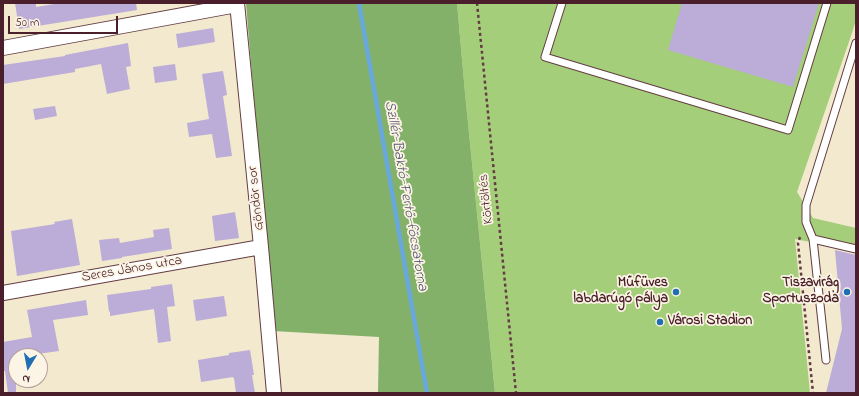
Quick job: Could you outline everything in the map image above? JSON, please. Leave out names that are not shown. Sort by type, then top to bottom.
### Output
[{"type":"street","points":[[3,48],[237,4]]},
{"type":"street","name":"Göndör sor","points":[[237,4],[274,393]]},
{"type":"street","name":"Seres János utca","points":[[3,293],[261,247]]},
{"type":"lane","points":[[562,3],[545,57],[788,130],[828,3]]},
{"type":"lane","points":[[826,360],[813,239],[806,222],[806,205],[856,43]]},
{"type":"lane","points":[[813,239],[856,249]]},
{"type":"path","name":"Körtöltés","points":[[478,3],[516,393]]},
{"type":"path","points":[[806,222],[798,243],[813,393]]},
{"type":"green space","points":[[246,3],[457,3],[495,393],[378,393],[379,337],[273,331]]},
{"type":"green space","points":[[457,3],[856,3],[856,20],[852,33],[797,192],[813,218],[856,228],[856,251],[795,239],[810,393],[495,393]]},
{"type":"building","points":[[15,3],[36,3],[36,7],[60,3],[136,3],[137,10],[19,29]]},
{"type":"building","points":[[682,3],[819,3],[793,87],[668,50]]},
{"type":"building","points":[[213,28],[215,42],[178,48],[176,34]]},
{"type":"building","points":[[128,43],[131,66],[126,67],[130,89],[107,94],[101,64],[75,69],[75,72],[3,84],[3,65],[65,56]]},
{"type":"building","points":[[175,64],[177,80],[155,83],[153,67]]},
{"type":"building","points":[[223,71],[227,95],[223,96],[232,156],[216,158],[212,134],[189,137],[187,123],[209,119],[202,74]]},
{"type":"building","points":[[55,106],[57,116],[35,120],[33,109]]},
{"type":"building","points":[[235,212],[239,238],[215,241],[212,216]]},
{"type":"building","points":[[72,219],[80,265],[17,276],[11,231],[55,224],[54,222]]},
{"type":"building","points":[[169,228],[172,249],[102,261],[99,240],[119,238],[120,243],[154,237],[153,230]]},
{"type":"building","name":"Tiszavirág Sportuszoda","points":[[835,250],[856,255],[856,393],[826,393],[842,329]]},
{"type":"building","points":[[172,284],[175,306],[167,307],[171,341],[158,343],[154,309],[110,316],[107,295],[151,289],[151,287]]},
{"type":"building","points":[[224,296],[227,316],[196,321],[193,300]]},
{"type":"building","points":[[86,300],[88,315],[53,320],[59,351],[48,353],[48,348],[8,348],[8,388],[16,388],[16,393],[8,393],[5,371],[3,371],[3,342],[32,337],[27,310]]},
{"type":"building","points":[[250,350],[255,393],[236,393],[233,377],[201,382],[198,360]]},
{"type":"waterway","name":"Szillér-Baktó-Fertő-főcsatorna","points":[[359,3],[427,393]]},
{"type":"place","name":"Műfüves labdarúgó pálya","points":[[676,292]]},
{"type":"place","name":"Tiszavirág Sportuszoda","points":[[847,292]]},
{"type":"place","name":"Városi Stadion","points":[[660,322]]}]
